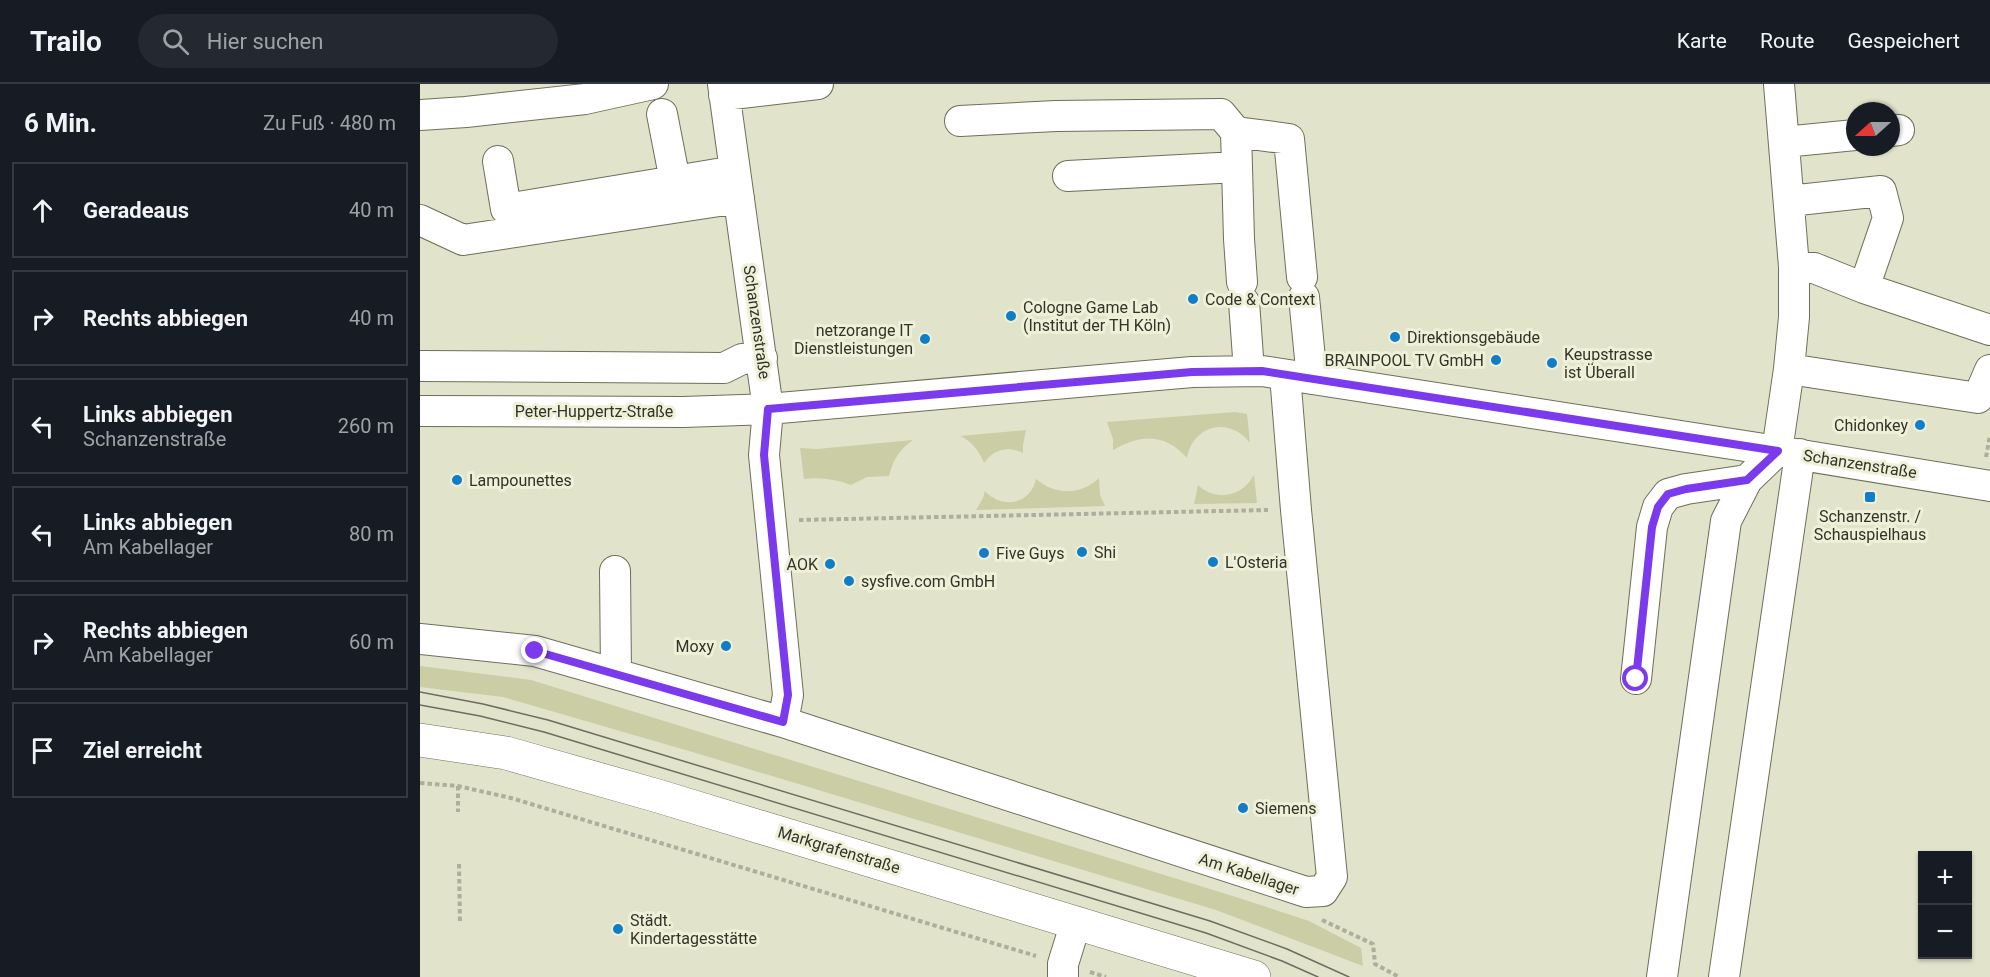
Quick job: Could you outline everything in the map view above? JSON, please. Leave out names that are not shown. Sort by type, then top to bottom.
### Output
[{"type":"main road","name":"Markgrafenstraße","points":[[420,740],[478,747],[517,756],[658,796],[1254,977]]},
{"type":"street","points":[[420,116],[585,99],[653,84]]},
{"type":"street","points":[[723,90],[818,84]]},
{"type":"street","points":[[1724,977],[1789,453],[1789,369],[1794,317],[1794,267],[1779,84]]},
{"type":"street","name":"Schanzenstraße","points":[[723,90],[768,409],[1192,372],[1249,371],[1990,486]]},
{"type":"street","points":[[662,114],[675,180]]},
{"type":"street","points":[[960,121],[1056,116],[1221,114],[1236,132],[1239,239],[1249,371]]},
{"type":"street","name":"Am Kabellager","points":[[420,639],[535,651],[783,722],[1306,892],[1318,903],[1332,877],[1296,510],[1303,287],[1289,139],[1236,132]]},
{"type":"street","points":[[1784,142],[1846,136]]},
{"type":"street","points":[[498,161],[506,209],[675,180],[737,184]]},
{"type":"street","points":[[1068,176],[1237,167]]},
{"type":"street","points":[[420,220],[463,240],[737,184]]},
{"type":"street","points":[[1789,201],[1881,191],[1888,219],[1864,288]]},
{"type":"street","points":[[1794,267],[1814,268],[1864,288],[1990,330]]},
{"type":"street","points":[[420,366],[724,368],[742,359],[762,358]]},
{"type":"street","points":[[1789,369],[1978,398],[1990,370]]},
{"type":"street","points":[[768,409],[764,455],[788,695],[783,722]]},
{"type":"street","name":"Peter-Huppertz-Straße","points":[[420,411],[684,412],[768,409]]},
{"type":"street","points":[[1636,679],[1652,527],[1658,507],[1668,494],[1747,480],[1789,453]]},
{"type":"street","points":[[1662,977],[1726,521],[1747,480]]},
{"type":"street","points":[[608,571],[609,672]]},
{"type":"street","points":[[1063,970],[1076,922]]},
{"type":"path","points":[[770,520],[1296,510]]},
{"type":"path","points":[[420,783],[458,786],[512,798],[1063,970],[1106,977]]},
{"type":"path","points":[[458,786],[458,812]]},
{"type":"path","points":[[459,864],[460,924]]},
{"type":"path","points":[[1318,903],[1373,944],[1375,964],[1400,977]]},
{"type":"green space","points":[[1235,412],[1247,414],[1250,443],[1232,429],[1213,428],[1196,438],[1187,458],[1170,444],[1152,439],[1133,441],[1113,450],[1113,439],[1107,422]]},
{"type":"green space","points":[[1026,430],[1023,453],[1002,450],[992,455],[984,463],[975,447],[960,436]]},
{"type":"green space","points":[[913,440],[897,456],[889,476],[867,477],[851,485],[828,479],[804,479],[800,448],[817,449]]},
{"type":"green space","points":[[1254,475],[1257,503],[1194,504],[1198,485],[1213,494],[1228,495],[1243,488]]},
{"type":"green space","points":[[1099,478],[1100,495],[1105,506],[976,510],[985,491],[999,501],[1015,502],[1028,494],[1036,479],[1051,488],[1068,491],[1084,488]]},
{"type":"green space","points":[[420,666],[531,680],[1239,898],[1309,921],[1361,948],[1363,966],[1216,910],[689,751],[503,697],[420,687]]},
{"type":"tram line","points":[[420,692],[548,720],[1210,921],[1287,949],[1349,977]]},
{"type":"tram line","points":[[420,705],[480,716],[544,732],[1206,933],[1318,977]]},
{"type":"place","name":"Code & Context","points":[[1193,299]]},
{"type":"place","name":"Cologne Game Lab (Institut der TH Köln)","points":[[1011,316]]},
{"type":"place","name":"Direktionsgebäude","points":[[1395,337]]},
{"type":"place","name":"netzorange IT Dienstleistungen","points":[[925,339]]},
{"type":"place","name":"BRAINPOOL TV GmbH","points":[[1496,360]]},
{"type":"place","name":"Keupstrasse ist Überall","points":[[1552,363]]},
{"type":"place","name":"Chidonkey","points":[[1920,425]]},
{"type":"place","name":"Lampounettes","points":[[457,480]]},
{"type":"place","name":"Schanzenstr. / Schauspielhaus","points":[[1870,497]]},
{"type":"place","name":"Shi","points":[[1082,552]]},
{"type":"place","name":"Five Guys","points":[[984,553]]},
{"type":"place","name":"L'Osteria","points":[[1213,562]]},
{"type":"place","name":"AOK","points":[[830,564]]},
{"type":"place","name":"sysfive.com GmbH","points":[[849,581]]},
{"type":"place","name":"Moxy","points":[[726,646]]},
{"type":"place","name":"Siemens","points":[[1243,808]]},
{"type":"place","name":"Städt. Kindertagesstätte","points":[[618,929]]},
{"type":"route","points":[[535,651],[783,722],[788,695],[764,455],[768,409],[1192,372],[1262,371],[1778,451],[1747,480],[1668,494],[1658,507],[1652,527],[1636,679]]}]
